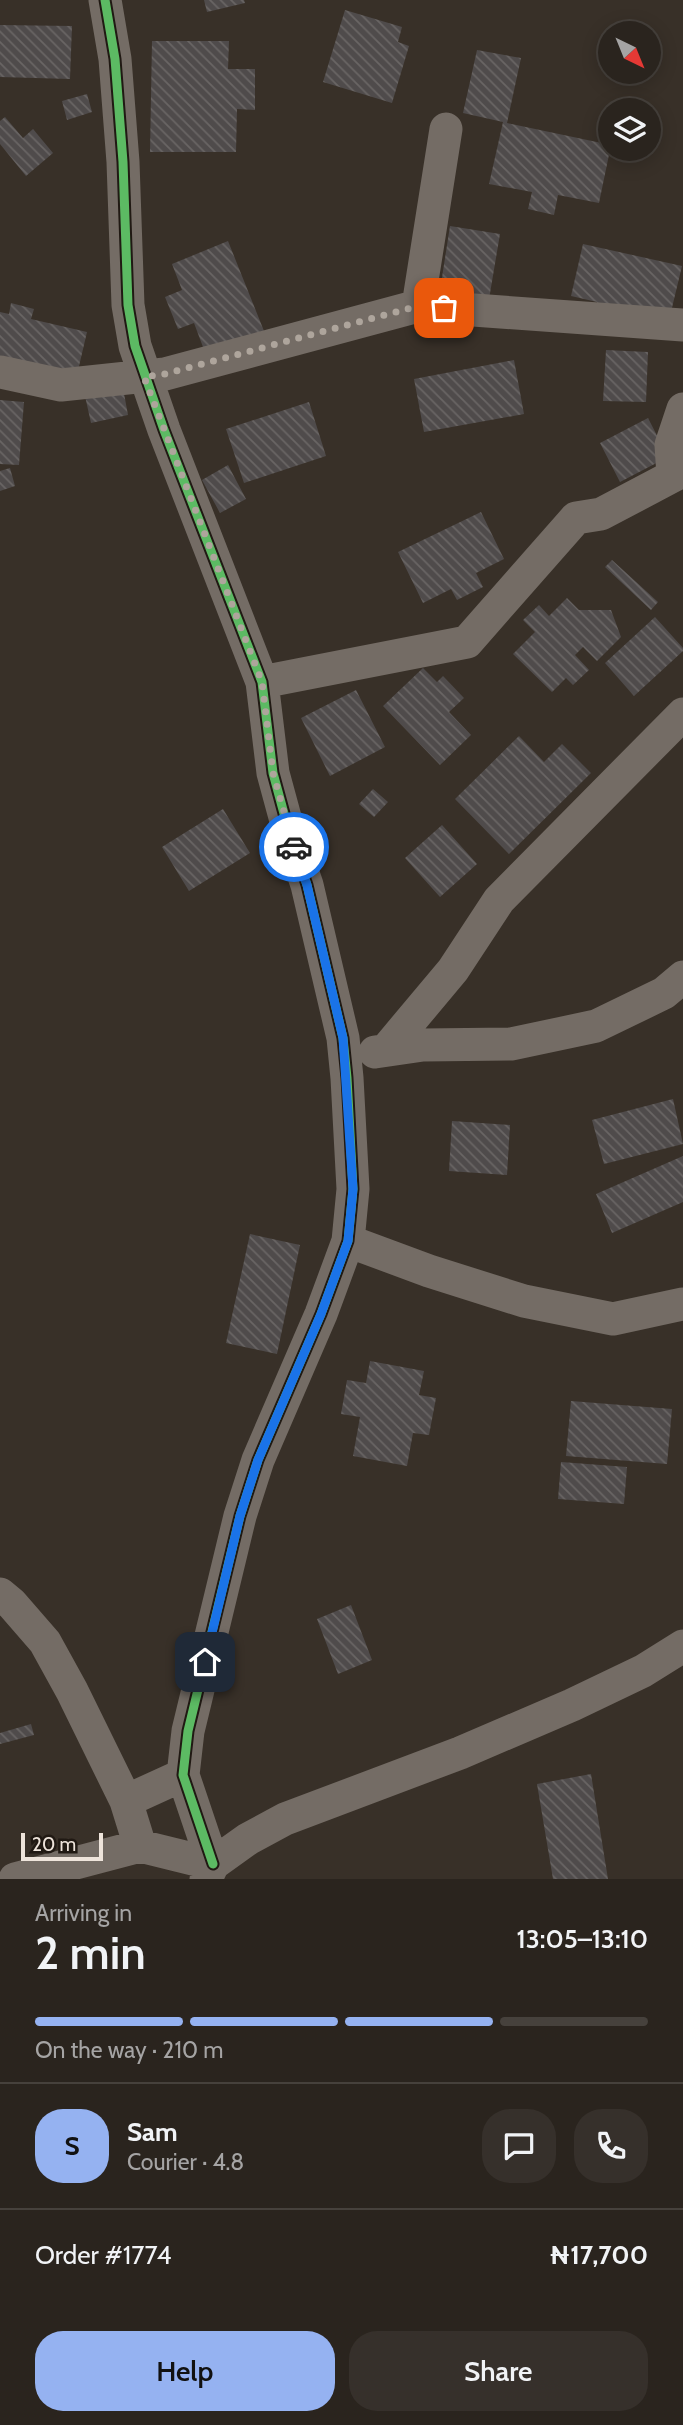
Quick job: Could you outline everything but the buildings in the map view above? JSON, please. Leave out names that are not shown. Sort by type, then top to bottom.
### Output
[{"type":"street","points":[[105,0],[115,59],[123,162],[128,305],[135,346],[144,377],[262,682],[273,773],[307,885],[343,1038],[353,1189],[348,1241],[321,1314],[258,1460],[240,1516],[188,1731],[183,1774],[209,1871]]},
{"type":"street","points":[[418,306],[446,129]]},
{"type":"street","points":[[0,372],[61,385],[165,374],[418,306],[683,325]]},
{"type":"street","points":[[262,682],[467,642],[576,518],[601,514],[673,476],[671,445],[683,409]]},
{"type":"street","points":[[386,1050],[453,970],[499,900],[683,714]]},
{"type":"street","points":[[345,1057],[423,1045],[511,1044],[596,1026],[664,993],[683,977]]},
{"type":"street","points":[[348,1241],[524,1301],[613,1319],[683,1304]]},
{"type":"street","points":[[0,1594],[45,1642],[126,1801],[140,1846]]},
{"type":"street","points":[[209,1871],[248,1839],[285,1819],[460,1753],[572,1705],[643,1671],[683,1646]]},
{"type":"street","points":[[126,1801],[183,1774]]},
{"type":"street","points":[[15,1879],[140,1846],[209,1871]]},
{"type":"cycle path","points":[[105,0],[115,59],[123,162],[128,305],[135,346],[164,430],[262,682],[273,773],[307,885],[343,1038],[347,1078],[353,1189],[348,1241],[321,1314],[258,1460],[240,1516],[188,1731],[183,1775],[213,1864]]},
{"type":"way so far","points":[[294,847],[273,773],[264,717],[262,682],[144,377],[165,374],[418,306],[444,308]]},
{"type":"route","points":[[205,1662],[240,1516],[258,1460],[321,1314],[348,1241],[353,1189],[343,1038],[307,885],[294,847]]}]
